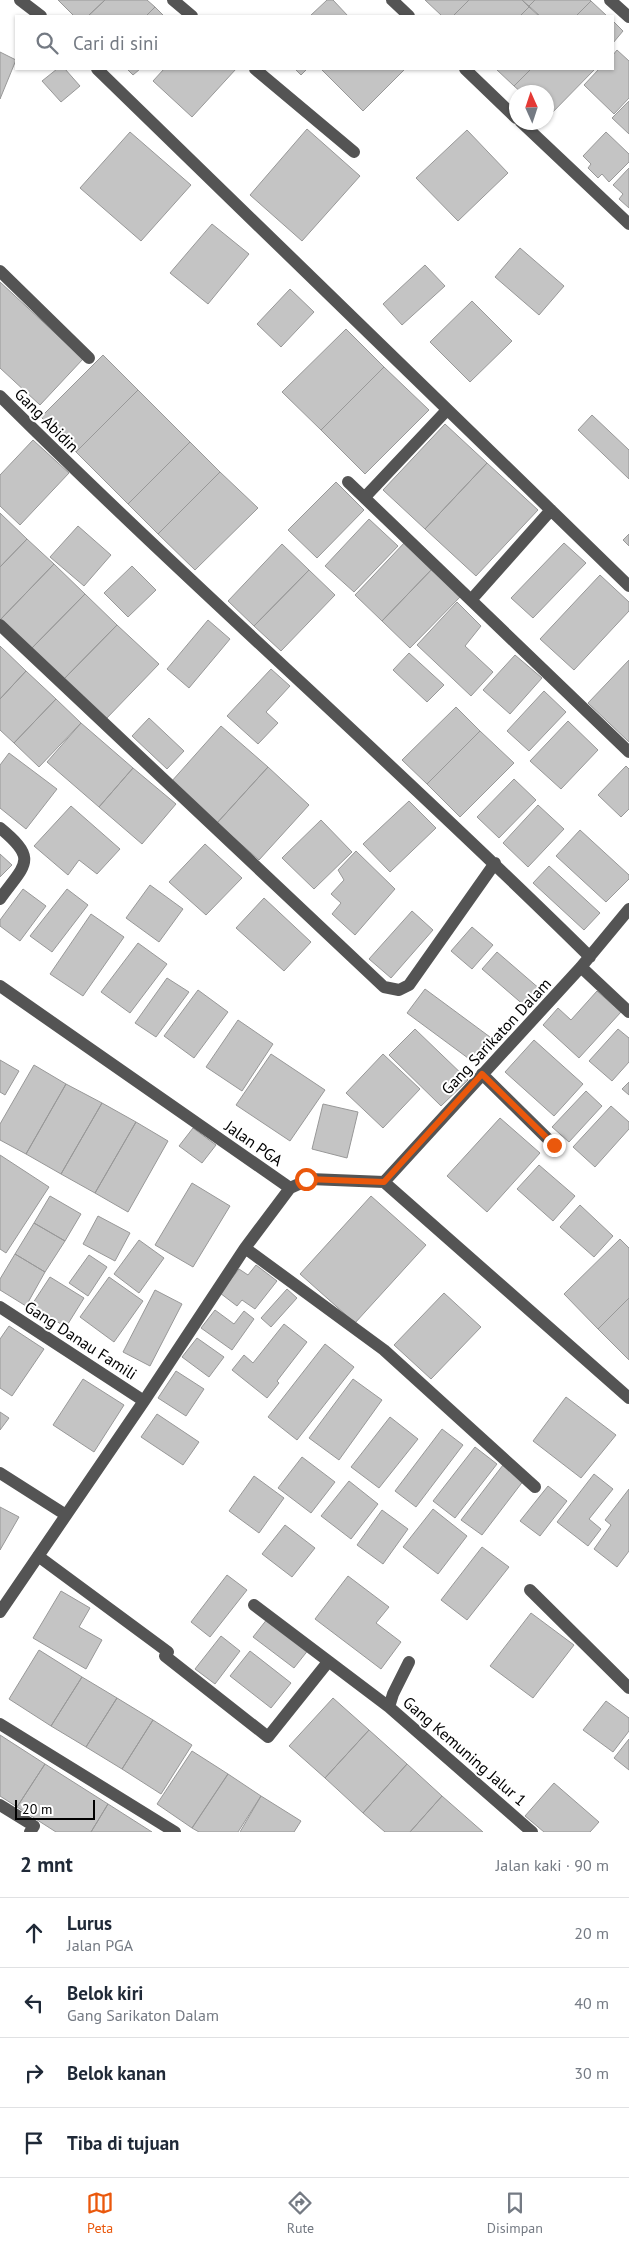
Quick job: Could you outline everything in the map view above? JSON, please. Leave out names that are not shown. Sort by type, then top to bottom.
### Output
[{"type":"street","points":[[20,0],[40,15]]},
{"type":"street","points":[[173,0],[191,15]]},
{"type":"street","points":[[392,0],[408,15]]},
{"type":"street","points":[[610,0],[629,17]]},
{"type":"street","points":[[98,70],[629,586]]},
{"type":"street","points":[[256,70],[354,152]]},
{"type":"street","points":[[466,70],[509,111]]},
{"type":"street","points":[[529,130],[629,224]]},
{"type":"street","points":[[0,271],[89,358]]},
{"type":"street","name":"Gang Abidin","points":[[0,396],[72,467],[495,863],[629,1012]]},
{"type":"street","points":[[365,497],[447,410]]},
{"type":"street","points":[[348,482],[629,752]]},
{"type":"street","points":[[471,600],[551,510]]},
{"type":"street","points":[[0,625],[384,987],[399,990],[409,985],[495,863]]},
{"type":"street","points":[[0,828],[20,844],[25,861],[23,868],[0,899]]},
{"type":"street","name":"Gang Sarikaton Dalam","points":[[384,1182],[585,962],[629,909]]},
{"type":"street","name":"Jalan PGA","points":[[0,986],[290,1188],[310,1178],[384,1182]]},
{"type":"street","points":[[482,1074],[554,1145]]},
{"type":"street","points":[[384,1182],[629,1398]]},
{"type":"street","points":[[0,1612],[144,1401],[245,1248],[290,1188]]},
{"type":"street","points":[[245,1248],[384,1350],[535,1486]]},
{"type":"street","name":"Gang Danau Famili","points":[[0,1307],[144,1401]]},
{"type":"street","points":[[0,1473],[66,1515]]},
{"type":"street","points":[[38,1556],[168,1652],[165,1656],[268,1737],[328,1662]]},
{"type":"street","points":[[530,1590],[629,1688]]},
{"type":"street","points":[[254,1606],[389,1707]]},
{"type":"street","name":"Gang Kemuning Jalur 1","points":[[409,1662],[392,1694],[389,1707],[532,1832]]},
{"type":"street","points":[[0,1724],[175,1832]]},
{"type":"street","points":[[0,1805],[34,1826],[30,1832]]},
{"type":"building","points":[[58,0],[105,0],[89,15],[73,15]]},
{"type":"building","points":[[105,0],[147,0],[155,7],[147,15],[89,15]]},
{"type":"building","points":[[327,0],[333,0],[347,15],[311,15]]},
{"type":"building","points":[[425,0],[469,0],[454,15],[441,15]]},
{"type":"building","points":[[469,0],[522,0],[529,7],[521,15],[454,15]]},
{"type":"building","points":[[522,0],[535,0],[529,6]]},
{"type":"building","points":[[535,0],[591,1],[577,15],[539,15],[529,6]]},
{"type":"building","points":[[591,1],[606,15],[577,15]]},
{"type":"building","points":[[155,7],[163,15],[147,15]]},
{"type":"building","points":[[529,7],[538,15],[521,15]]},
{"type":"building","points":[[614,22],[623,31],[614,42]]},
{"type":"building","points":[[617,50],[629,61],[629,98],[614,114],[584,85],[598,70],[614,70],[614,54]]},
{"type":"building","points":[[0,52],[15,60],[15,62],[0,99]]},
{"type":"building","points":[[56,70],[66,70],[80,86],[61,102],[42,81]]},
{"type":"building","points":[[128,70],[139,70],[133,75]]},
{"type":"building","points":[[163,70],[235,70],[192,117],[153,81]]},
{"type":"building","points":[[296,70],[306,70],[301,75]]},
{"type":"building","points":[[322,70],[404,70],[363,111]]},
{"type":"building","points":[[497,70],[530,70],[513,85]]},
{"type":"building","points":[[530,70],[594,70],[554,111],[554,85],[515,85]]},
{"type":"building","points":[[629,101],[629,134],[612,118]]},
{"type":"building","points":[[307,129],[360,176],[302,241],[250,195]]},
{"type":"building","points":[[467,130],[508,173],[458,221],[416,178]]},
{"type":"building","points":[[130,132],[191,185],[141,241],[80,188]]},
{"type":"building","points":[[606,132],[629,154],[629,162],[609,182],[602,174],[598,178],[588,168],[591,164],[583,156]]},
{"type":"building","points":[[629,168],[629,208],[619,199],[623,194],[613,185]]},
{"type":"building","points":[[212,224],[249,254],[208,304],[170,273]]},
{"type":"building","points":[[520,248],[564,286],[539,315],[495,277]]},
{"type":"building","points":[[425,265],[445,286],[402,325],[383,304]]},
{"type":"building","points":[[0,282],[83,359],[40,405],[0,368]]},
{"type":"building","points":[[290,289],[314,312],[281,347],[257,324]]},
{"type":"building","points":[[472,301],[512,341],[470,382],[430,342]]},
{"type":"building","points":[[346,329],[384,367],[321,430],[282,392]]},
{"type":"building","points":[[103,355],[138,390],[76,452],[41,417]]},
{"type":"building","points":[[384,367],[429,410],[365,474],[321,430]]},
{"type":"building","points":[[138,390],[190,442],[128,504],[76,452]]},
{"type":"building","points":[[592,415],[629,450],[629,479],[578,430]]},
{"type":"building","points":[[445,424],[487,463],[425,529],[383,490]]},
{"type":"building","points":[[33,440],[69,473],[20,525],[0,506],[0,475]]},
{"type":"building","points":[[190,442],[220,472],[158,534],[128,504]]},
{"type":"building","points":[[487,463],[538,510],[476,576],[425,529]]},
{"type":"building","points":[[220,472],[258,508],[195,570],[158,534]]},
{"type":"building","points":[[336,482],[364,510],[317,558],[288,530]]},
{"type":"building","points":[[0,513],[27,539],[0,567]]},
{"type":"building","points":[[369,519],[398,546],[354,592],[325,566]]},
{"type":"building","points":[[78,526],[111,555],[84,586],[50,557]]},
{"type":"building","points":[[629,534],[629,546],[623,540]]},
{"type":"building","points":[[27,539],[54,564],[0,620],[0,567]]},
{"type":"building","points":[[406,541],[433,568],[382,621],[355,595]]},
{"type":"building","points":[[564,543],[586,563],[533,618],[511,598]]},
{"type":"building","points":[[282,544],[309,570],[254,626],[228,601]]},
{"type":"building","points":[[54,564],[85,594],[31,649],[0,620]]},
{"type":"building","points":[[132,566],[156,590],[128,617],[104,593]]},
{"type":"building","points":[[433,568],[462,595],[410,648],[382,621]]},
{"type":"building","points":[[309,570],[335,595],[281,651],[254,626]]},
{"type":"building","points":[[600,575],[629,602],[629,611],[574,670],[540,639]]},
{"type":"building","points":[[85,594],[117,625],[63,680],[31,649]]},
{"type":"building","points":[[457,602],[481,626],[465,646],[493,672],[471,696],[417,645]]},
{"type":"building","points":[[208,620],[230,639],[189,688],[167,669]]},
{"type":"building","points":[[117,625],[159,664],[105,720],[63,680]]},
{"type":"building","points":[[0,646],[26,671],[0,699]]},
{"type":"building","points":[[409,653],[444,685],[427,702],[393,670]]},
{"type":"building","points":[[515,655],[542,678],[510,714],[483,690]]},
{"type":"building","points":[[629,660],[629,742],[588,703]]},
{"type":"building","points":[[271,669],[290,686],[266,712],[278,723],[258,744],[227,716]]},
{"type":"building","points":[[26,671],[56,699],[14,743],[0,730],[0,699]]},
{"type":"building","points":[[544,691],[566,712],[529,751],[507,731]]},
{"type":"building","points":[[56,699],[81,723],[39,767],[14,743]]},
{"type":"building","points":[[456,707],[480,731],[427,784],[402,760]]},
{"type":"building","points":[[149,718],[184,751],[167,769],[132,736]]},
{"type":"building","points":[[568,721],[598,750],[561,789],[530,761]]},
{"type":"building","points":[[81,723],[133,768],[99,807],[47,762]]},
{"type":"building","points":[[221,726],[268,767],[217,823],[171,782]]},
{"type":"building","points":[[480,731],[514,763],[460,817],[427,784]]},
{"type":"building","points":[[9,753],[57,789],[26,829],[0,808],[0,765]]},
{"type":"building","points":[[626,766],[629,769],[629,809],[621,817],[598,795]]},
{"type":"building","points":[[268,767],[309,805],[259,860],[217,823]]},
{"type":"building","points":[[133,768],[176,804],[142,844],[99,807]]},
{"type":"building","points":[[514,779],[536,800],[499,838],[477,817]]},
{"type":"building","points":[[409,801],[436,828],[390,872],[363,844]]},
{"type":"building","points":[[538,805],[564,829],[528,867],[503,843]]},
{"type":"building","points":[[71,806],[120,849],[97,874],[79,860],[68,875],[34,846]]},
{"type":"building","points":[[321,820],[352,852],[314,889],[282,858]]},
{"type":"building","points":[[580,830],[629,875],[629,879],[606,902],[556,856]]},
{"type":"building","points":[[205,844],[242,878],[206,915],[169,882]]},
{"type":"building","points":[[356,851],[395,889],[355,935],[332,914],[341,903],[331,894],[344,880],[338,870]]},
{"type":"building","points":[[0,854],[12,865],[0,877]]},
{"type":"building","points":[[549,866],[600,913],[584,930],[533,883]]},
{"type":"building","points":[[150,885],[183,909],[159,942],[126,918]]},
{"type":"building","points":[[23,889],[46,906],[20,941],[0,926],[0,920]]},
{"type":"building","points":[[67,889],[88,905],[52,952],[30,936]]},
{"type":"building","points":[[264,898],[311,942],[284,971],[236,928]]},
{"type":"building","points":[[412,911],[433,930],[391,978],[369,959]]},
{"type":"building","points":[[91,914],[124,937],[83,996],[50,974]]},
{"type":"building","points":[[472,927],[493,945],[472,969],[451,951]]},
{"type":"building","points":[[138,943],[167,964],[130,1013],[101,992]]},
{"type":"building","points":[[497,952],[541,990],[526,1007],[482,969]]},
{"type":"building","points":[[167,978],[189,992],[156,1037],[135,1023]]},
{"type":"building","points":[[425,989],[490,1037],[472,1061],[407,1013]]},
{"type":"building","points":[[198,990],[228,1012],[194,1058],[164,1036]]},
{"type":"building","points":[[597,991],[621,1012],[579,1058],[543,1025],[558,1008],[571,1020]]},
{"type":"building","points":[[238,1020],[273,1044],[242,1091],[206,1067]]},
{"type":"building","points":[[415,1029],[468,1080],[441,1106],[389,1055]]},
{"type":"building","points":[[618,1029],[629,1038],[629,1062],[612,1081],[589,1061]]},
{"type":"building","points":[[534,1040],[583,1084],[554,1116],[505,1072]]},
{"type":"building","points":[[271,1054],[325,1090],[290,1141],[236,1105]]},
{"type":"building","points":[[383,1054],[420,1089],[383,1128],[346,1093]]},
{"type":"building","points":[[0,1060],[19,1071],[5,1095],[0,1092]]},
{"type":"building","points":[[34,1065],[66,1084],[26,1154],[0,1140],[0,1124]]},
{"type":"building","points":[[629,1082],[629,1095],[622,1089]]},
{"type":"building","points":[[66,1084],[102,1103],[61,1174],[26,1154]]},
{"type":"building","points":[[586,1091],[602,1106],[569,1142],[552,1127]]},
{"type":"building","points":[[102,1103],[136,1122],[95,1193],[61,1174]]},
{"type":"building","points":[[323,1104],[358,1112],[347,1158],[312,1149]]},
{"type":"building","points":[[611,1106],[629,1122],[629,1129],[595,1167],[573,1147]]},
{"type":"building","points":[[500,1118],[540,1153],[487,1212],[447,1176]]},
{"type":"building","points":[[136,1122],[168,1141],[128,1212],[95,1193]]},
{"type":"building","points":[[193,1128],[216,1145],[202,1163],[179,1146]]},
{"type":"building","points":[[0,1155],[49,1187],[6,1253],[0,1249]]},
{"type":"building","points":[[539,1165],[575,1196],[553,1221],[517,1189]]},
{"type":"building","points":[[192,1183],[230,1206],[193,1267],[155,1245]]},
{"type":"building","points":[[50,1196],[81,1214],[65,1241],[34,1223]]},
{"type":"building","points":[[371,1196],[426,1245],[355,1323],[300,1274]]},
{"type":"building","points":[[580,1205],[613,1236],[594,1257],[560,1227]]},
{"type":"building","points":[[98,1216],[130,1233],[115,1261],[83,1244]]},
{"type":"building","points":[[34,1223],[65,1241],[45,1272],[15,1254]]},
{"type":"building","points":[[620,1239],[629,1248],[629,1298],[598,1329],[564,1294]]},
{"type":"building","points":[[139,1240],[164,1258],[139,1293],[114,1274]]},
{"type":"building","points":[[15,1254],[45,1272],[26,1306],[0,1290],[0,1279]]},
{"type":"building","points":[[89,1255],[107,1267],[88,1296],[69,1283]]},
{"type":"building","points":[[256,1265],[277,1281],[255,1309],[242,1300],[237,1306],[220,1293],[239,1269],[248,1275]]},
{"type":"building","points":[[50,1277],[84,1298],[66,1327],[31,1306]]},
{"type":"building","points":[[109,1277],[143,1301],[114,1342],[80,1317]]},
{"type":"building","points":[[287,1289],[297,1298],[271,1327],[261,1318]]},
{"type":"building","points":[[155,1290],[182,1304],[150,1366],[123,1352]]},
{"type":"building","points":[[444,1293],[481,1327],[431,1379],[394,1345]]},
{"type":"building","points":[[629,1298],[629,1360],[598,1329]]},
{"type":"building","points":[[215,1310],[234,1324],[244,1311],[254,1319],[232,1350],[201,1328]]},
{"type":"building","points":[[284,1324],[307,1342],[277,1381],[279,1383],[267,1398],[232,1370],[244,1355],[253,1363]]},
{"type":"building","points":[[9,1326],[44,1349],[12,1396],[0,1388],[0,1339]]},
{"type":"building","points":[[197,1338],[224,1357],[209,1377],[182,1357]]},
{"type":"building","points":[[325,1344],[354,1367],[297,1440],[268,1417]]},
{"type":"building","points":[[176,1371],[204,1389],[186,1416],[158,1398]]},
{"type":"building","points":[[83,1379],[124,1405],[94,1452],[53,1425]]},
{"type":"building","points":[[353,1379],[382,1400],[339,1460],[309,1438]]},
{"type":"building","points":[[566,1397],[616,1435],[581,1478],[533,1441]]},
{"type":"building","points":[[0,1412],[9,1418],[0,1430]]},
{"type":"building","points":[[157,1414],[199,1442],[183,1465],[141,1437]]},
{"type":"building","points":[[390,1417],[418,1439],[379,1488],[351,1467]]},
{"type":"building","points":[[442,1429],[463,1445],[416,1507],[395,1491]]},
{"type":"building","points":[[475,1447],[497,1464],[455,1518],[433,1501]]},
{"type":"building","points":[[302,1457],[335,1482],[311,1513],[278,1488]]},
{"type":"building","points":[[503,1465],[524,1480],[482,1535],[461,1520]]},
{"type":"building","points":[[594,1474],[613,1489],[589,1519],[601,1529],[588,1546],[557,1522]]},
{"type":"building","points":[[254,1476],[284,1498],[259,1533],[229,1511]]},
{"type":"building","points":[[349,1481],[378,1504],[351,1539],[321,1516]]},
{"type":"building","points":[[548,1486],[567,1501],[540,1536],[520,1521]]},
{"type":"building","points":[[629,1489],[629,1551],[617,1567],[594,1549],[611,1525],[605,1520]]},
{"type":"building","points":[[0,1507],[19,1517],[0,1550]]},
{"type":"building","points":[[433,1509],[467,1536],[438,1574],[403,1547]]},
{"type":"building","points":[[382,1510],[408,1529],[383,1564],[357,1545]]},
{"type":"building","points":[[285,1525],[315,1548],[292,1577],[262,1554]]},
{"type":"building","points":[[482,1547],[509,1567],[467,1620],[441,1600]]},
{"type":"building","points":[[227,1575],[247,1590],[210,1637],[191,1622]]},
{"type":"building","points":[[348,1576],[389,1607],[376,1623],[401,1642],[381,1669],[315,1619]]},
{"type":"building","points":[[61,1591],[90,1608],[79,1627],[102,1640],[86,1669],[33,1638]]},
{"type":"building","points":[[531,1613],[574,1645],[533,1698],[490,1666]]},
{"type":"building","points":[[268,1618],[309,1649],[294,1668],[253,1637]]},
{"type":"building","points":[[221,1636],[240,1651],[215,1684],[195,1669]]},
{"type":"building","points":[[39,1650],[82,1677],[51,1726],[9,1699]]},
{"type":"building","points":[[250,1651],[291,1683],[271,1708],[230,1676]]},
{"type":"building","points":[[82,1677],[117,1698],[86,1747],[51,1726]]},
{"type":"building","points":[[117,1698],[153,1720],[122,1769],[86,1747]]},
{"type":"building","points":[[333,1698],[369,1730],[325,1778],[289,1746]]},
{"type":"building","points":[[606,1701],[629,1718],[629,1731],[613,1752],[583,1730]]},
{"type":"building","points":[[153,1720],[192,1745],[161,1794],[122,1769]]},
{"type":"building","points":[[369,1730],[407,1764],[363,1813],[325,1778]]},
{"type":"building","points":[[0,1735],[45,1764],[17,1807],[0,1796]]},
{"type":"building","points":[[629,1739],[629,1770],[614,1758]]},
{"type":"building","points":[[192,1751],[228,1774],[192,1828],[157,1804]]},
{"type":"building","points":[[45,1764],[108,1804],[91,1832],[56,1832],[17,1807]]},
{"type":"building","points":[[407,1764],[442,1796],[410,1832],[385,1832],[363,1813]]},
{"type":"building","points":[[228,1774],[261,1796],[238,1832],[199,1832],[192,1828]]},
{"type":"building","points":[[554,1783],[599,1822],[590,1832],[544,1832],[525,1816]]},
{"type":"building","points":[[261,1796],[301,1821],[294,1832],[240,1832]]},
{"type":"building","points":[[442,1796],[483,1832],[410,1832]]},
{"type":"building","points":[[108,1804],[152,1832],[91,1832]]},
{"type":"route","points":[[306,1179],[384,1182],[482,1074],[554,1145]]}]
